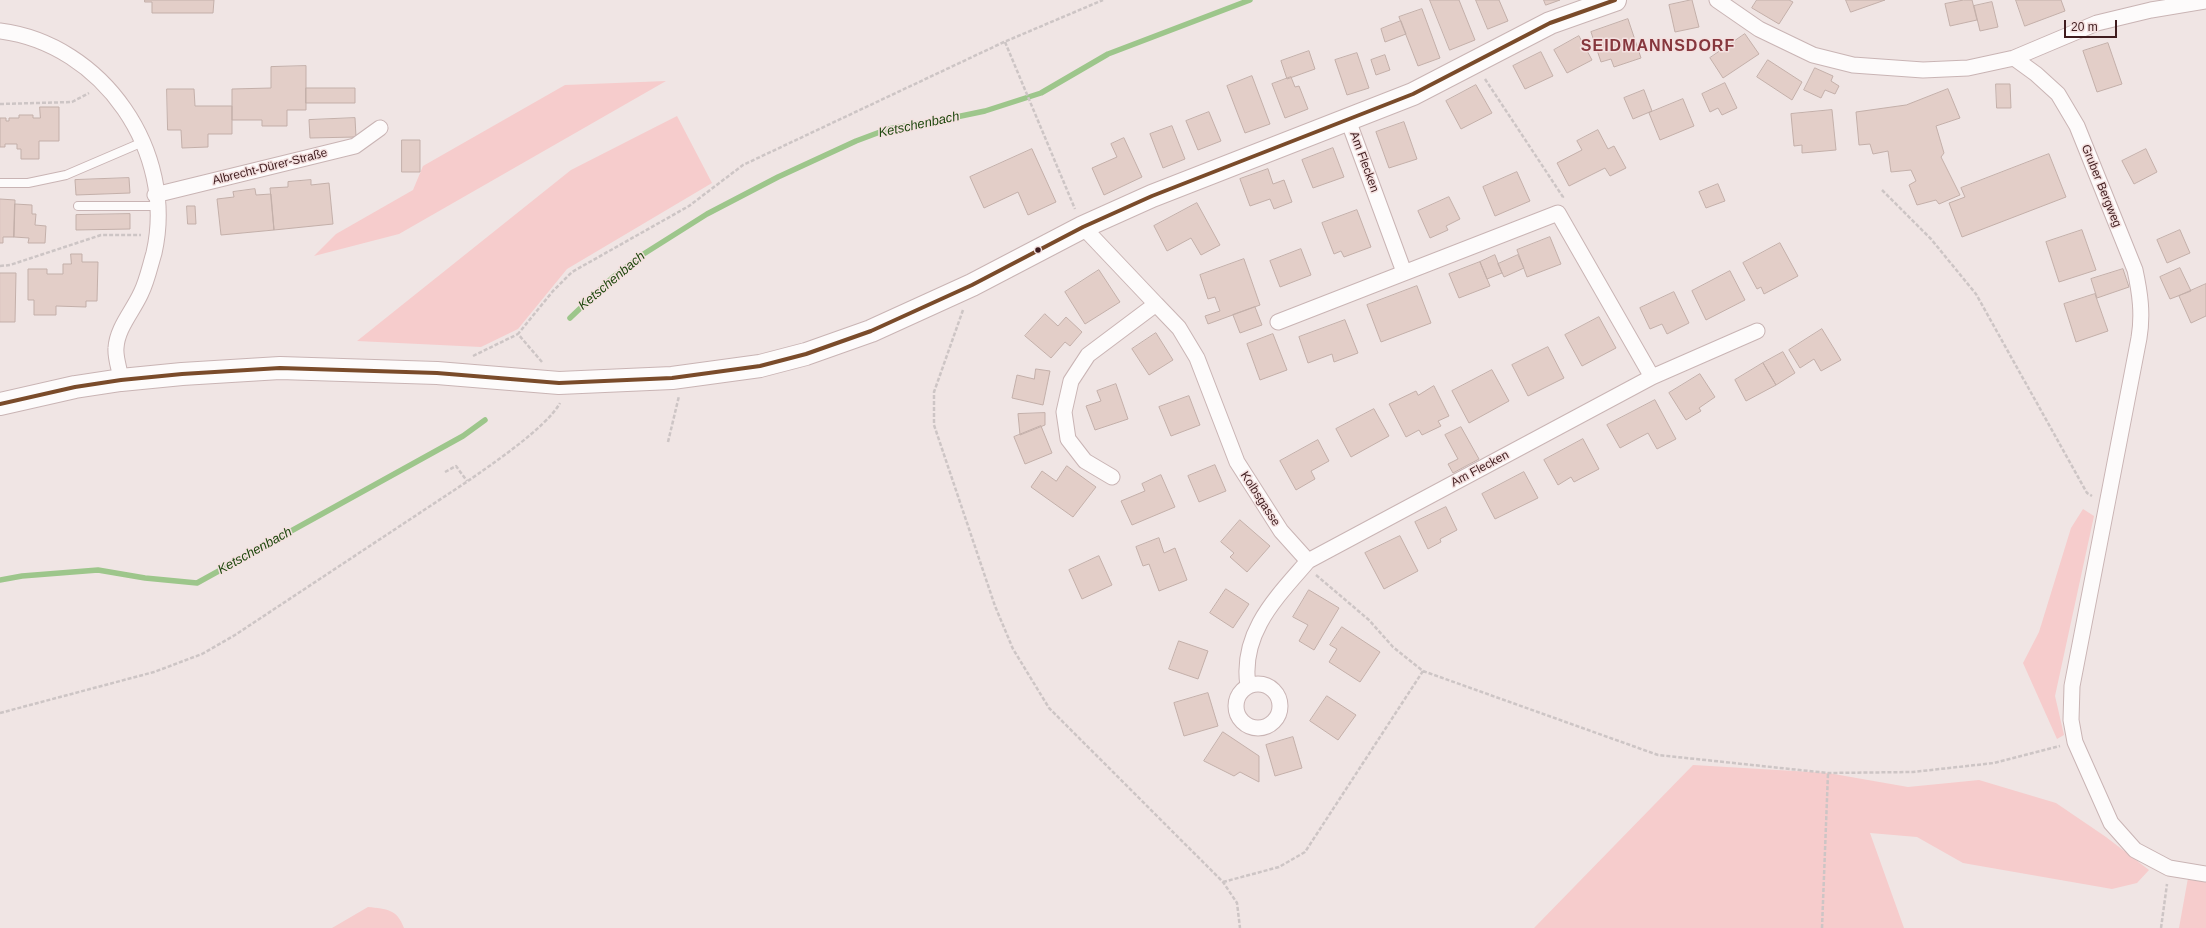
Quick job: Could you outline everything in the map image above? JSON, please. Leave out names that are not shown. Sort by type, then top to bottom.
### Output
[{"type":"street","points":[[0,404],[121,380],[182,374],[280,368],[437,373],[559,383],[678,377],[760,366],[806,354],[871,331],[972,285],[1083,227],[1152,196],[1413,94],[1550,23],[1615,0]]},
{"type":"street","points":[[1717,0],[1759,29],[1813,55],[1853,65],[1923,70],[1968,68],[2014,58],[2097,23],[2151,10],[2206,1]]},
{"type":"street","points":[[0,31],[53,46],[78,61],[100,79],[119,99],[143,142],[152,168],[156,200],[156,234],[154,253],[141,293],[119,333],[116,348],[121,380]]},
{"type":"street","name":"Gruber Bergweg","points":[[2014,58],[2036,74],[2058,94],[2077,126],[2136,270],[2141,295],[2142,322],[2072,686],[2071,720],[2075,742],[2111,823],[2134,850],[2169,868],[2206,874]]},
{"type":"street","name":"Am Flecken","points":[[1348,120],[1404,272]]},
{"type":"street","name":"Albrecht-Dürer-Straße","points":[[156,200],[355,146],[380,128]]},
{"type":"street","points":[[1278,322],[1558,213],[1652,377]]},
{"type":"street","name":"Kolbsgasse","points":[[1083,227],[1179,328],[1197,358],[1237,462],[1281,530],[1308,561]]},
{"type":"street","points":[[1112,477],[1084,461],[1068,439],[1064,412],[1071,381],[1088,356],[1156,304]]},
{"type":"street","name":"Am Flecken","points":[[1308,561],[1652,377],[1756,330]]},
{"type":"street","points":[[1248,686],[1245,670],[1248,649],[1256,626],[1276,598],[1308,561]]},
{"type":"lane","points":[[0,183],[28,183],[66,175],[143,142]]},
{"type":"lane","points":[[78,206],[156,200]]},
{"type":"path","points":[[471,357],[518,334],[553,291],[572,272],[689,206],[743,165],[1004,42],[1103,0]]},
{"type":"path","points":[[1004,42],[1083,227]]},
{"type":"path","points":[[1473,62],[1562,197],[1558,213]]},
{"type":"path","points":[[0,104],[72,102],[89,93],[100,79]]},
{"type":"path","points":[[1882,190],[1931,240],[1976,294],[2087,493],[2107,507]]},
{"type":"path","points":[[0,266],[10,265],[101,235],[156,234]]},
{"type":"path","points":[[972,285],[934,392],[934,424],[995,606],[1013,649],[1049,708],[1223,882],[1238,903],[1240,928]]},
{"type":"path","points":[[0,713],[154,672],[202,654],[235,635],[468,482],[501,458],[549,418],[560,404],[559,383],[518,334]]},
{"type":"path","points":[[668,442],[679,394],[678,377]]},
{"type":"path","points":[[445,472],[456,466],[468,482]]},
{"type":"path","points":[[1308,561],[1313,572],[1370,620],[1393,646],[1423,671],[1658,755],[1828,773],[1913,772],[1994,763],[2075,742]]},
{"type":"path","points":[[1223,882],[1279,867],[1305,852],[1423,671]]},
{"type":"path","points":[[1822,928],[1828,773]]},
{"type":"path","points":[[2161,928],[2169,868]]},
{"type":"shaded area","points":[[666,81],[399,234],[314,256],[336,234],[413,190],[423,166],[565,85]]},
{"type":"shaded area","points":[[677,116],[712,183],[567,269],[518,329],[481,347],[357,341],[571,170]]},
{"type":"shaded area","points":[[2083,509],[2094,516],[2055,696],[2064,735],[2057,739],[2023,663],[2039,632],[2071,528]]},
{"type":"shaded area","points":[[1693,765],[1828,773],[1908,787],[1979,780],[2056,803],[2106,837],[2149,870],[2137,883],[2112,889],[1963,863],[1917,837],[1870,833],[1904,928],[1534,928]]},
{"type":"shaded area","points":[[2206,876],[2206,928],[2179,928],[2188,878]]},
{"type":"shaded area","points":[[368,907],[381,908],[390,911],[398,917],[404,928],[332,928]]},
{"type":"building","points":[[145,0],[214,0],[213,13],[152,13],[152,2],[145,2]]},
{"type":"building","points":[[1430,0],[1459,0],[1475,40],[1450,50]]},
{"type":"building","points":[[1476,0],[1499,0],[1508,21],[1488,29]]},
{"type":"building","points":[[1544,0],[1560,0],[1546,5]]},
{"type":"building","points":[[1692,0],[1699,27],[1675,32],[1669,5]]},
{"type":"building","points":[[1757,0],[1789,0],[1793,2],[1779,24],[1752,8]]},
{"type":"building","points":[[1846,0],[1885,0],[1851,12]]},
{"type":"building","points":[[1972,0],[1977,20],[1950,26],[1945,4]]},
{"type":"building","points":[[2016,0],[2061,0],[2065,11],[2025,26]]},
{"type":"building","points":[[1992,2],[1998,27],[1980,31],[1974,6]]},
{"type":"building","points":[[1422,9],[1440,58],[1418,66],[1399,17]]},
{"type":"building","points":[[1628,19],[1641,58],[1614,67],[1611,59],[1601,62],[1591,32]]},
{"type":"building","points":[[1401,21],[1406,34],[1385,42],[1381,29]]},
{"type":"building","points":[[1745,34],[1759,54],[1723,78],[1710,58]]},
{"type":"building","points":[[1579,36],[1592,60],[1567,73],[1554,50]]},
{"type":"building","points":[[2108,43],[2122,84],[2097,92],[2083,51]]},
{"type":"building","points":[[1309,51],[1315,69],[1287,79],[1281,61]]},
{"type":"building","points":[[1541,52],[1553,76],[1525,89],[1513,66]]},
{"type":"building","points":[[1357,53],[1369,88],[1347,95],[1335,60]]},
{"type":"building","points":[[1385,55],[1390,70],[1376,75],[1371,60]]},
{"type":"building","points":[[1768,60],[1802,82],[1792,100],[1757,77]]},
{"type":"building","points":[[306,66],[306,110],[287,110],[287,126],[262,126],[262,120],[232,120],[232,89],[271,88],[271,67]]},
{"type":"building","points":[[1815,68],[1833,76],[1831,81],[1839,86],[1835,94],[1825,90],[1821,98],[1804,90]]},
{"type":"building","points":[[1252,76],[1270,124],[1245,133],[1227,86]]},
{"type":"building","points":[[1291,77],[1295,87],[1299,86],[1308,109],[1285,118],[1272,84]]},
{"type":"building","points":[[1725,83],[1737,108],[1722,115],[1718,108],[1710,112],[1702,94]]},
{"type":"building","points":[[1996,84],[2010,84],[2011,108],[1997,108]]},
{"type":"building","points":[[1476,85],[1492,113],[1461,129],[1446,101]]},
{"type":"building","points":[[306,88],[355,88],[355,103],[306,103]]},
{"type":"building","points":[[167,89],[194,89],[195,106],[232,106],[232,134],[208,134],[208,147],[182,148],[181,130],[168,130]]},
{"type":"building","points":[[1948,89],[1960,118],[1936,126],[1944,153],[1941,157],[1960,195],[1939,204],[1936,200],[1917,205],[1909,185],[1916,181],[1911,170],[1891,172],[1888,151],[1873,154],[1870,144],[1859,145],[1856,112],[1906,105]]},
{"type":"building","points":[[1644,90],[1652,111],[1633,119],[1624,98]]},
{"type":"building","points":[[1683,99],[1694,126],[1660,140],[1649,113]]},
{"type":"building","points":[[40,107],[59,107],[59,141],[39,141],[39,159],[21,159],[21,149],[17,149],[17,144],[5,144],[5,147],[0,147],[0,118],[6,118],[6,121],[9,121],[9,118],[19,118],[19,115],[33,115],[33,118],[40,118]]},
{"type":"building","points":[[1832,110],[1836,150],[1802,153],[1802,145],[1794,146],[1791,114]]},
{"type":"building","points":[[1209,112],[1221,141],[1198,150],[1186,121]]},
{"type":"building","points":[[355,118],[356,137],[310,138],[309,120]]},
{"type":"building","points":[[1404,122],[1417,159],[1389,168],[1376,132]]},
{"type":"building","points":[[1172,126],[1185,159],[1163,168],[1150,134]]},
{"type":"building","points":[[1598,130],[1608,149],[1614,146],[1626,168],[1610,176],[1605,168],[1569,186],[1557,163],[1582,150],[1577,141]]},
{"type":"building","points":[[1124,138],[1142,177],[1104,195],[1092,168],[1117,157],[1111,144]]},
{"type":"building","points":[[402,140],[420,140],[420,172],[402,172]]},
{"type":"building","points":[[1333,148],[1344,177],[1313,188],[1302,160]]},
{"type":"building","points":[[1032,149],[1056,202],[1028,215],[1018,192],[984,208],[970,177]]},
{"type":"building","points":[[2146,149],[2157,172],[2134,184],[2122,161]]},
{"type":"building","points":[[2049,154],[2066,197],[1962,237],[1949,203],[1965,197],[1961,188]]},
{"type":"building","points":[[1268,169],[1273,184],[1284,180],[1292,202],[1274,209],[1270,199],[1250,206],[1240,179]]},
{"type":"building","points":[[1517,172],[1530,201],[1495,216],[1483,187]]},
{"type":"building","points":[[129,178],[130,193],[76,195],[75,180]]},
{"type":"building","points":[[311,180],[311,185],[329,183],[333,224],[274,230],[270,188],[288,187],[288,182]]},
{"type":"building","points":[[1718,184],[1725,201],[1706,208],[1699,192]]},
{"type":"building","points":[[255,189],[256,195],[271,194],[274,230],[221,235],[217,199],[234,197],[233,192]]},
{"type":"building","points":[[1449,197],[1460,219],[1446,226],[1448,230],[1430,238],[1418,211]]},
{"type":"building","points":[[0,199],[15,200],[14,237],[3,237],[3,243],[0,243]]},
{"type":"building","points":[[1197,203],[1220,245],[1201,255],[1191,238],[1167,251],[1154,226]]},
{"type":"building","points":[[15,204],[32,205],[32,214],[36,214],[35,225],[46,226],[45,243],[28,243],[29,238],[14,237]]},
{"type":"building","points":[[187,206],[195,206],[196,224],[188,224]]},
{"type":"building","points":[[1357,210],[1371,247],[1344,257],[1341,251],[1334,254],[1322,223]]},
{"type":"building","points":[[130,214],[130,229],[76,230],[76,215]]},
{"type":"building","points":[[2082,230],[2096,270],[2059,282],[2046,242]]},
{"type":"building","points":[[2180,230],[2190,253],[2167,263],[2157,240]]},
{"type":"building","points":[[1550,237],[1561,264],[1527,277],[1517,250]]},
{"type":"building","points":[[1780,243],[1798,276],[1764,294],[1761,287],[1757,289],[1743,263]]},
{"type":"building","points":[[1301,249],[1311,275],[1280,287],[1270,261]]},
{"type":"building","points":[[71,254],[82,254],[82,262],[98,262],[97,301],[86,301],[86,307],[56,306],[56,315],[34,315],[34,300],[28,300],[28,269],[47,269],[47,274],[63,274],[63,264],[71,264]]},
{"type":"building","points":[[1495,255],[1502,273],[1487,279],[1480,262]]},
{"type":"building","points":[[1518,255],[1524,268],[1504,277],[1498,264]]},
{"type":"building","points":[[1244,259],[1260,305],[1208,324],[1205,316],[1220,311],[1215,297],[1208,299],[1200,275]]},
{"type":"building","points":[[1480,262],[1490,286],[1459,298],[1449,274]]},
{"type":"building","points":[[2180,268],[2191,291],[2170,299],[2160,277]]},
{"type":"building","points":[[2123,269],[2129,287],[2097,298],[2091,279]]},
{"type":"building","points":[[1099,270],[1120,302],[1085,324],[1065,292]]},
{"type":"building","points":[[1730,271],[1745,300],[1706,320],[1692,291]]},
{"type":"building","points":[[0,273],[16,273],[15,322],[0,322]]},
{"type":"building","points":[[2206,284],[2206,316],[2191,323],[2179,296]]},
{"type":"building","points":[[1417,286],[1431,323],[1381,342],[1367,305]]},
{"type":"building","points":[[1674,292],[1689,323],[1667,334],[1662,324],[1650,329],[1640,308]]},
{"type":"building","points":[[2095,294],[2108,331],[2076,342],[2064,304]]},
{"type":"building","points":[[1255,307],[1262,325],[1240,333],[1233,315]]},
{"type":"building","points":[[1045,314],[1058,326],[1066,317],[1082,332],[1070,346],[1065,342],[1051,358],[1025,336]]},
{"type":"building","points":[[1599,317],[1616,348],[1582,366],[1565,335]]},
{"type":"building","points":[[1345,320],[1358,353],[1334,362],[1332,354],[1308,363],[1299,337]]},
{"type":"building","points":[[1822,329],[1841,360],[1821,371],[1814,359],[1800,368],[1789,350]]},
{"type":"building","points":[[1156,333],[1173,360],[1149,375],[1132,349]]},
{"type":"building","points":[[1273,334],[1287,370],[1260,380],[1247,344]]},
{"type":"building","points":[[1548,347],[1564,378],[1528,396],[1512,365]]},
{"type":"building","points":[[1783,352],[1795,373],[1776,385],[1763,363]]},
{"type":"building","points":[[1763,363],[1776,385],[1746,401],[1735,380]]},
{"type":"building","points":[[1036,369],[1050,371],[1043,405],[1012,398],[1017,375],[1034,379]]},
{"type":"building","points":[[1492,370],[1509,401],[1469,423],[1452,391]]},
{"type":"building","points":[[1700,374],[1715,397],[1699,408],[1701,411],[1686,420],[1669,393]]},
{"type":"building","points":[[1116,384],[1128,419],[1095,430],[1086,406],[1101,401],[1097,391]]},
{"type":"building","points":[[1434,386],[1449,416],[1438,421],[1441,426],[1422,435],[1419,430],[1406,437],[1389,404],[1416,391],[1418,395]]},
{"type":"building","points":[[1189,396],[1200,425],[1171,436],[1159,407]]},
{"type":"building","points":[[1655,400],[1676,439],[1657,449],[1648,433],[1620,448],[1607,425]]},
{"type":"building","points":[[1374,409],[1389,436],[1351,457],[1336,429]]},
{"type":"building","points":[[1045,413],[1045,425],[1020,435],[1018,414]]},
{"type":"building","points":[[1041,426],[1052,453],[1025,464],[1014,437]]},
{"type":"building","points":[[1461,427],[1479,459],[1453,473],[1448,464],[1458,459],[1445,435]]},
{"type":"building","points":[[1583,439],[1599,469],[1574,482],[1571,477],[1558,485],[1544,460]]},
{"type":"building","points":[[1318,440],[1329,461],[1311,471],[1315,479],[1296,490],[1280,461]]},
{"type":"building","points":[[1215,465],[1226,491],[1199,502],[1188,476]]},
{"type":"building","points":[[1067,466],[1096,487],[1073,517],[1031,487],[1042,471],[1056,481]]},
{"type":"building","points":[[1524,472],[1538,498],[1495,519],[1482,494]]},
{"type":"building","points":[[1161,475],[1175,507],[1132,525],[1121,501],[1145,491],[1142,484]]},
{"type":"building","points":[[1446,507],[1457,530],[1440,539],[1441,542],[1428,549],[1415,522]]},
{"type":"building","points":[[1240,520],[1270,546],[1247,572],[1230,557],[1234,553],[1221,542]]},
{"type":"building","points":[[1400,536],[1418,571],[1384,589],[1365,553]]},
{"type":"building","points":[[1159,538],[1164,553],[1175,548],[1187,580],[1159,591],[1149,564],[1143,566],[1136,547]]},
{"type":"building","points":[[1099,556],[1112,585],[1082,599],[1069,570]]},
{"type":"building","points":[[1226,589],[1249,604],[1233,628],[1210,613]]},
{"type":"building","points":[[1309,590],[1339,608],[1314,650],[1299,641],[1308,625],[1293,617]]},
{"type":"building","points":[[1342,627],[1380,652],[1360,682],[1329,662],[1337,649],[1330,645]]},
{"type":"building","points":[[1179,641],[1208,651],[1198,679],[1169,669]]},
{"type":"building","points":[[1208,693],[1218,726],[1184,736],[1174,703]]},
{"type":"building","points":[[1327,696],[1356,715],[1338,740],[1310,721]]},
{"type":"building","points":[[1223,732],[1259,756],[1259,782],[1240,772],[1234,776],[1204,761]]},
{"type":"building","points":[[1293,737],[1302,768],[1275,776],[1266,745]]},
{"type":"waterway","name":"Ketschenbach","points":[[570,318],[612,278],[642,255],[707,214],[778,177],[856,141],[888,129],[985,111],[1041,93],[1108,54],[1250,0]]},
{"type":"waterway","name":"Ketschenbach","points":[[0,580],[22,576],[98,570],[145,578],[197,583],[463,436],[485,420]]},
{"type":"transit line","points":[[0,404],[75,387],[121,380],[182,374],[280,368],[437,373],[559,383],[672,378],[760,366],[806,354],[871,331],[972,285],[1083,227],[1152,196],[1413,94],[1550,23],[1615,0]]},
{"type":"district","name":"SEIDMANNSDORF","points":[[1658,47]]}]
